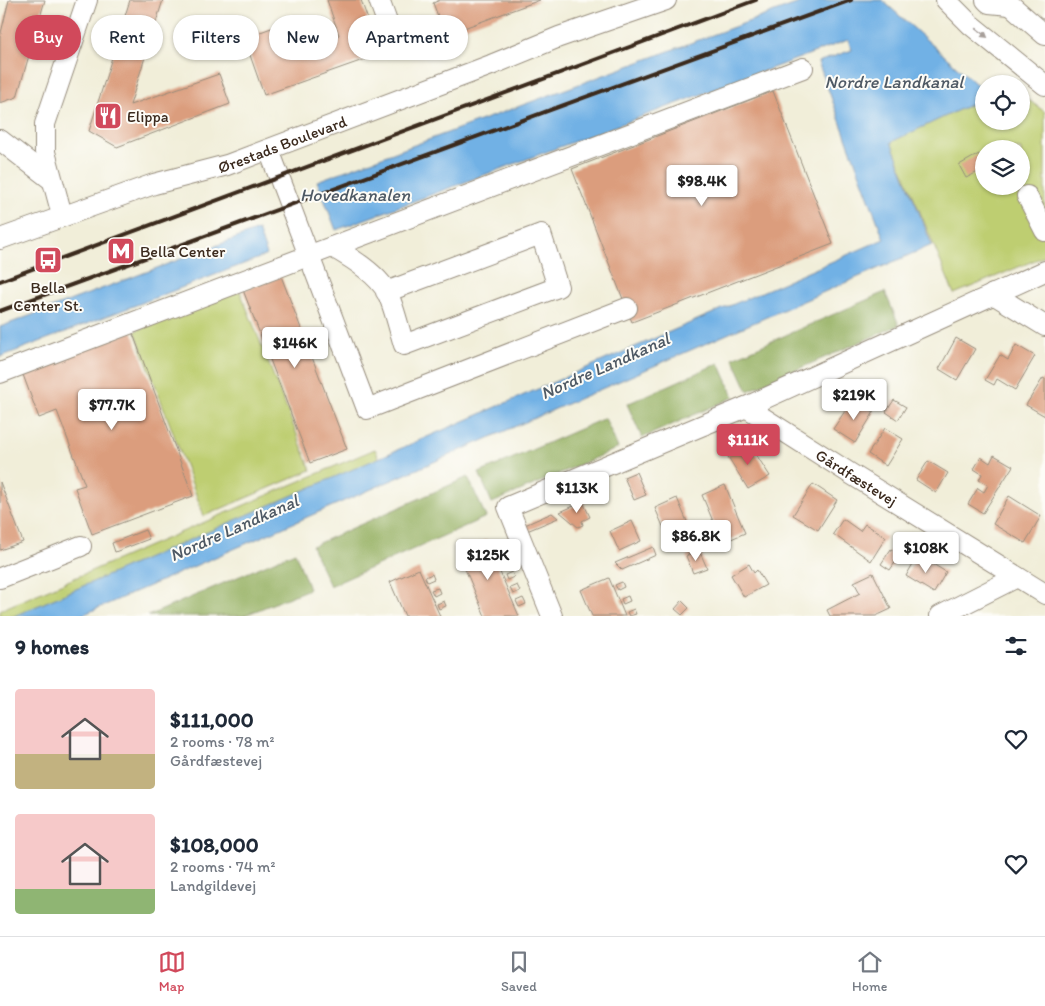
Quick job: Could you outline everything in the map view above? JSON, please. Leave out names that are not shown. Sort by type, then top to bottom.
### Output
[{"type":"street","points":[[62,215],[45,152],[45,124],[87,0]]},
{"type":"street","points":[[379,0],[384,15]]},
{"type":"street","name":"Ørestads Boulevard","points":[[558,37],[631,0]]},
{"type":"street","name":"Ørestads Boulevard","points":[[0,239],[62,215],[154,184],[227,165],[269,150],[491,65],[558,37],[666,0]]},
{"type":"street","points":[[946,0],[971,25],[1045,85]]},
{"type":"street","points":[[986,0],[989,3],[1008,2],[1045,35]]},
{"type":"street","points":[[0,373],[803,68]]},
{"type":"street","points":[[0,140],[52,180]]},
{"type":"street","points":[[269,150],[367,409],[627,308]]},
{"type":"street","points":[[1026,196],[1045,231]]},
{"type":"street","points":[[332,247],[349,257],[372,275],[386,292],[404,345],[558,287],[541,234],[386,292]]},
{"type":"street","points":[[552,616],[508,507],[746,407],[1045,271]]},
{"type":"street","points":[[993,294],[1045,326]]},
{"type":"street","name":"Gårdfæstevej","points":[[746,407],[850,474],[1045,594]]},
{"type":"street","points":[[0,578],[81,546]]},
{"type":"street","points":[[940,616],[1017,577]]},
{"type":"green space","points":[[1030,101],[1045,112],[1045,256],[954,294],[891,142],[975,102],[975,130],[1030,130]]},
{"type":"green space","points":[[240,291],[311,470],[204,516],[135,331]]},
{"type":"green space","points":[[885,292],[899,325],[748,391],[733,358]]},
{"type":"green space","points":[[719,363],[734,397],[642,438],[627,404]]},
{"type":"green space","points":[[605,418],[618,448],[492,503],[479,473]]},
{"type":"green space","points":[[375,449],[379,458],[14,616],[0,616],[0,610]]},
{"type":"green space","points":[[468,477],[486,517],[330,586],[312,546]]},
{"type":"green space","points":[[295,552],[309,589],[243,616],[148,616]]},
{"type":"water","name":"Nordre Landkanal","points":[[807,0],[882,0],[975,83],[975,102],[891,142],[932,245],[80,616],[14,616],[884,239],[818,62],[852,50],[848,40],[336,230],[317,181]]},
{"type":"water","name":"Hovedkanalen","points":[[258,230],[267,255],[0,357],[0,327]]},
{"type":"building","points":[[9,0],[45,0],[41,15],[15,15],[15,60],[28,60],[17,97],[0,103],[0,37]]},
{"type":"building","points":[[130,0],[163,0],[158,15],[125,15]]},
{"type":"building","points":[[327,0],[361,0],[366,15],[348,15],[348,60],[363,60],[264,95],[252,60],[259,60],[259,32],[269,29],[269,60],[338,60],[338,15],[332,15]]},
{"type":"building","points":[[440,0],[540,0],[468,27],[468,15],[438,15],[433,3]]},
{"type":"building","points":[[111,60],[144,60],[130,105],[219,74],[230,104],[117,147],[89,131]]},
{"type":"building","points":[[773,91],[833,244],[632,322],[572,169]]},
{"type":"building","points":[[975,156],[975,174],[966,178],[959,165]]},
{"type":"building","points":[[281,276],[347,449],[310,463],[243,290]]},
{"type":"building","points":[[132,331],[193,496],[92,534],[75,488],[85,485],[57,411],[39,418],[22,372]]},
{"type":"building","points":[[956,338],[975,349],[957,380],[939,369]]},
{"type":"building","points":[[1016,345],[1035,356],[1015,390],[997,379],[994,385],[985,380],[1000,355],[1008,360]]},
{"type":"building","points":[[1043,378],[1045,379],[1045,416],[1026,405]]},
{"type":"building","points":[[853,399],[874,412],[855,443],[833,429]]},
{"type":"building","points":[[894,400],[906,407],[898,420],[886,412]]},
{"type":"building","points":[[885,428],[903,439],[886,466],[868,454]]},
{"type":"building","points":[[748,442],[770,476],[748,489],[727,455]]},
{"type":"building","points":[[994,455],[1013,466],[983,513],[968,504],[978,488],[984,492],[988,485],[979,480],[982,474],[974,469],[981,457],[990,463]]},
{"type":"building","points":[[928,461],[948,473],[936,493],[916,480]]},
{"type":"building","points":[[636,472],[646,495],[634,500],[624,477]]},
{"type":"building","points":[[0,482],[23,542],[0,550]]},
{"type":"building","points":[[813,484],[837,500],[818,530],[793,515]]},
{"type":"building","points":[[725,485],[745,533],[715,546],[708,529],[715,526],[702,495]]},
{"type":"building","points":[[1009,496],[1041,516],[1025,543],[993,524]]},
{"type":"building","points":[[677,498],[694,538],[672,547],[655,508]]},
{"type":"building","points":[[583,502],[590,517],[582,521],[583,525],[578,527],[560,512]]},
{"type":"building","points":[[552,513],[558,518],[527,531],[525,525]]},
{"type":"building","points":[[843,519],[860,531],[865,524],[886,537],[871,561],[833,534]]},
{"type":"building","points":[[632,521],[641,541],[619,551],[610,531]]},
{"type":"building","points":[[145,530],[149,539],[115,552],[112,543]]},
{"type":"building","points":[[486,540],[519,616],[485,616],[458,552]]},
{"type":"building","points":[[500,544],[502,550],[495,553],[493,547]]},
{"type":"building","points":[[653,547],[656,555],[622,570],[615,563]]},
{"type":"building","points":[[891,549],[900,555],[890,570],[881,564]]},
{"type":"building","points":[[699,550],[707,568],[693,573],[686,556]]},
{"type":"building","points":[[918,555],[946,572],[934,593],[906,576]]},
{"type":"building","points":[[506,558],[508,563],[501,566],[499,561]]},
{"type":"building","points":[[749,564],[754,573],[757,570],[766,585],[744,597],[731,575]]},
{"type":"building","points":[[419,569],[440,616],[405,616],[390,582]]},
{"type":"building","points":[[512,572],[514,577],[507,580],[505,575]]},
{"type":"building","points":[[873,573],[891,609],[876,616],[830,616],[827,610],[860,593],[854,582]]},
{"type":"building","points":[[432,574],[434,579],[427,582],[425,577]]},
{"type":"building","points":[[609,578],[625,616],[592,616],[581,590]]},
{"type":"building","points":[[622,582],[624,587],[618,590],[615,585]]},
{"type":"building","points":[[517,585],[520,591],[513,594],[510,588]]},
{"type":"building","points":[[438,588],[440,593],[434,596],[431,590]]},
{"type":"building","points":[[628,596],[630,601],[623,604],[621,599]]},
{"type":"building","points":[[523,598],[526,604],[519,607],[516,601]]},
{"type":"building","points":[[444,601],[446,606],[439,609],[437,604]]},
{"type":"building","points":[[682,601],[689,608],[682,615],[675,609]]},
{"type":"building","points":[[634,609],[636,614],[629,616],[627,612]]},
{"type":"railway","points":[[0,281],[756,0]]},
{"type":"railway","points":[[0,311],[851,0]]},
{"type":"place","name":"Elippa","points":[[108,116]]},
{"type":"place","name":"Bella Center","points":[[121,251]]},
{"type":"place","name":"Bella Center St.","points":[[48,260]]}]
